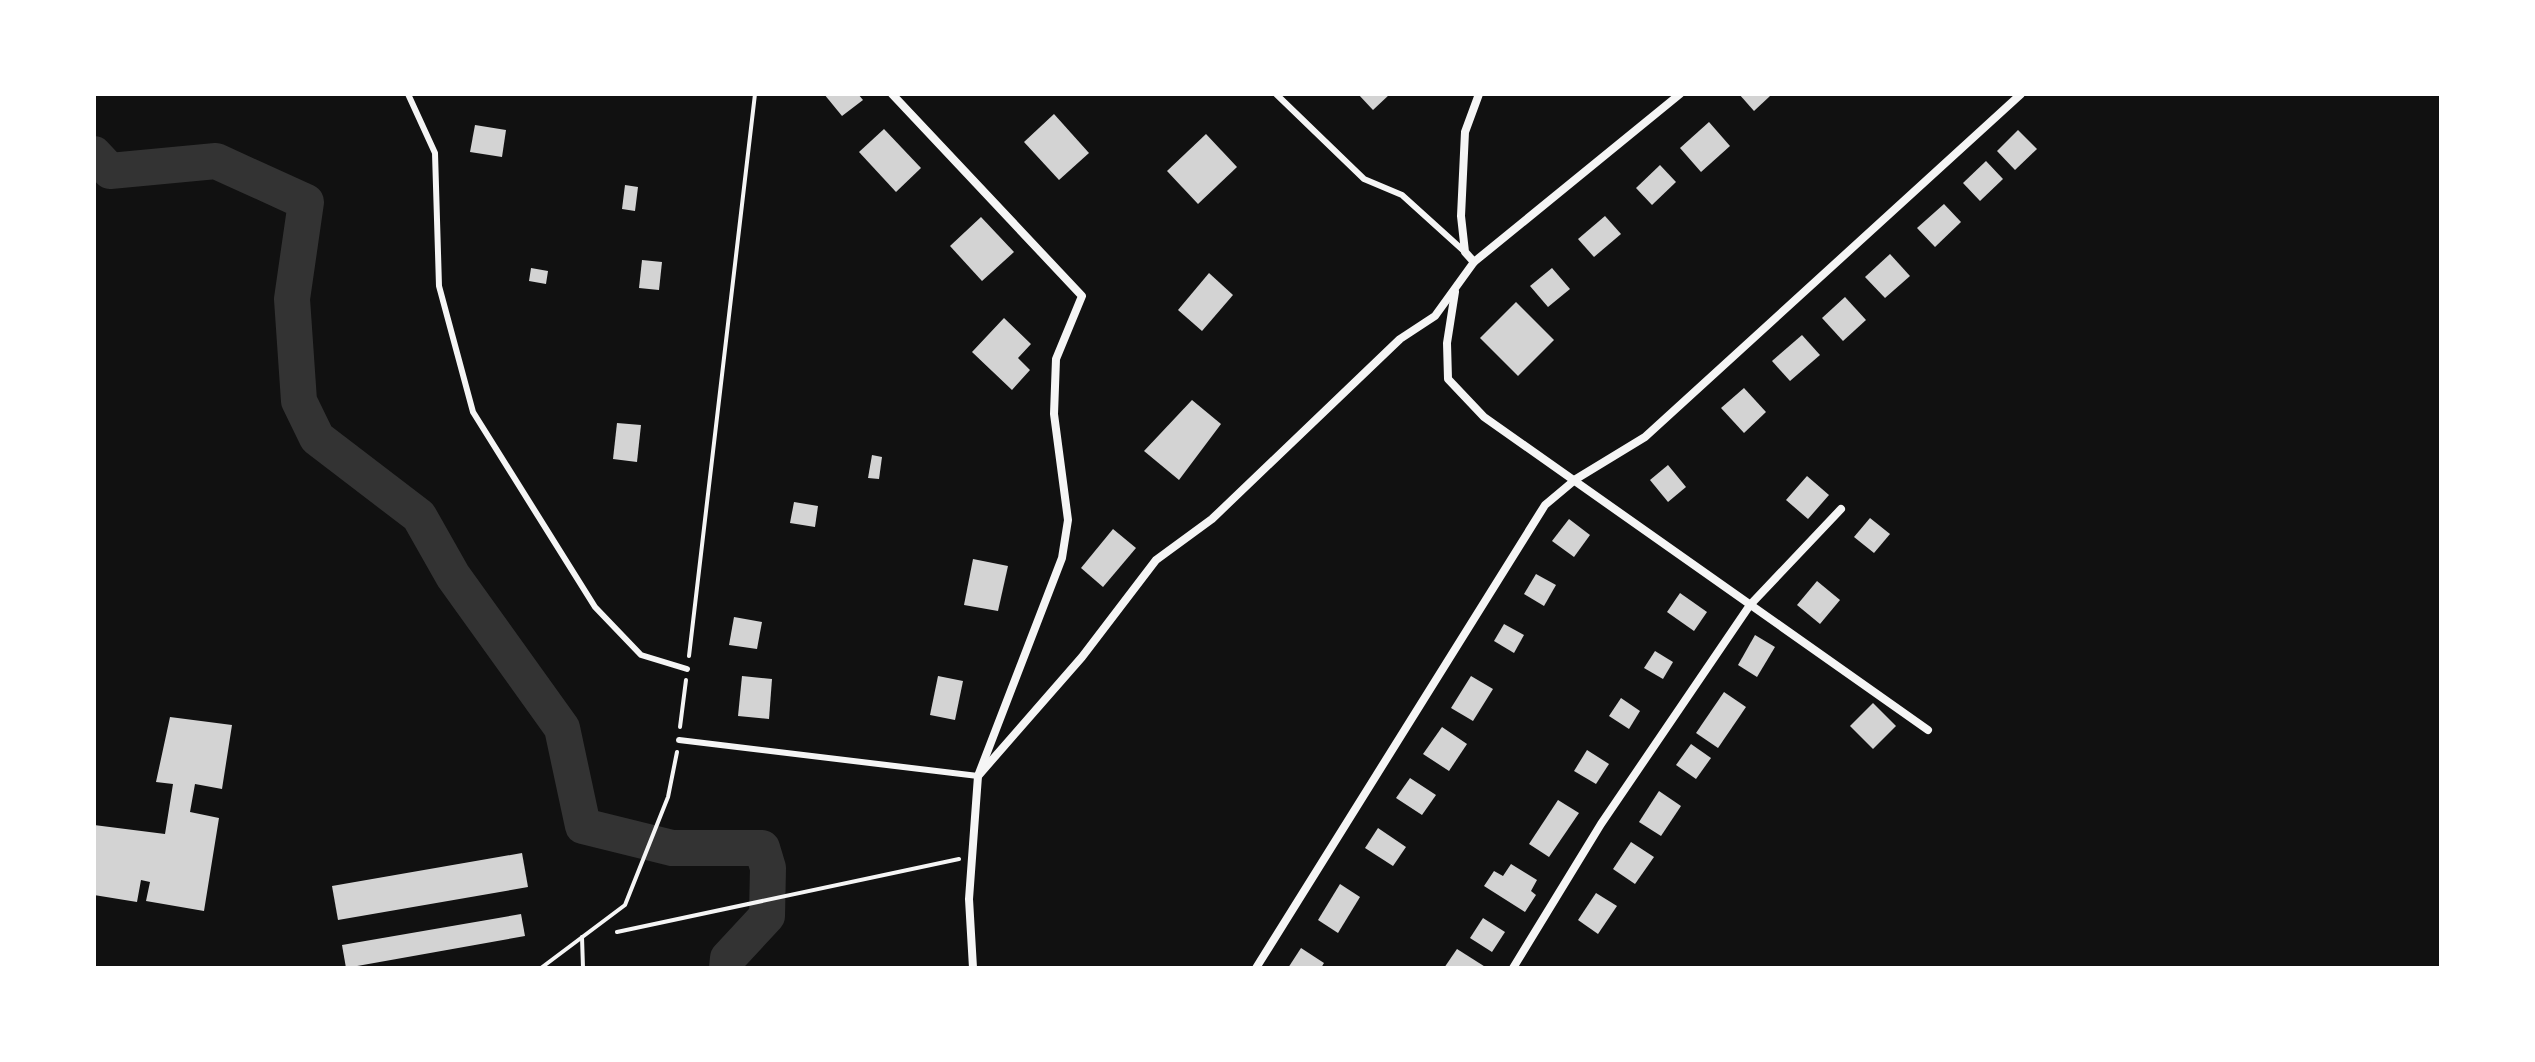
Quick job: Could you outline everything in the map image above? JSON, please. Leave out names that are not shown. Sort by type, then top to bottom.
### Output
[{"type":"street","points":[[892,94],[1082,296],[1056,359],[1054,414],[1068,520],[1062,558],[978,776],[969,899],[973,968]]},
{"type":"street","points":[[1474,262],[1465,252],[1461,216],[1465,132],[1479,94]]},
{"type":"street","points":[[978,776],[1082,657],[1156,560],[1212,519],[1400,339],[1435,316],[1474,262],[1680,94]]},
{"type":"street","points":[[1256,968],[1545,505],[1576,479],[1645,437],[2021,94]]},
{"type":"street","points":[[1455,291],[1447,343],[1448,379],[1484,417],[1928,730]]},
{"type":"street","points":[[1513,968],[1601,824],[1750,605],[1841,509]]},
{"type":"lane","points":[[408,94],[435,153],[439,286],[473,412],[595,607],[641,655],[687,669]]},
{"type":"lane","points":[[1276,94],[1364,179],[1402,195],[1465,252]]},
{"type":"lane","points":[[679,740],[978,776]]},
{"type":"path","points":[[541,968],[621,910],[668,797],[679,740],[755,94]]},
{"type":"path","points":[[617,932],[950,860]]},
{"type":"path","points":[[582,937],[583,968]]},
{"type":"building","points":[[824,94],[858,94],[863,100],[842,116]]},
{"type":"building","points":[[1358,94],[1390,94],[1373,110]]},
{"type":"building","points":[[1739,94],[1768,94],[1770,96],[1754,111]]},
{"type":"building","points":[[1054,114],[1089,153],[1059,180],[1024,142]]},
{"type":"building","points":[[1709,122],[1730,146],[1701,172],[1680,148]]},
{"type":"building","points":[[475,125],[506,130],[502,157],[470,152]]},
{"type":"building","points":[[884,129],[921,168],[896,192],[859,152]]},
{"type":"building","points":[[2018,130],[2037,149],[2015,170],[1997,151]]},
{"type":"building","points":[[1206,134],[1237,167],[1198,204],[1167,171]]},
{"type":"building","points":[[1986,161],[2003,179],[1980,201],[1963,183]]},
{"type":"building","points":[[1660,165],[1676,182],[1652,205],[1636,188]]},
{"type":"building","points":[[625,185],[638,187],[635,211],[622,209]]},
{"type":"building","points":[[1944,204],[1961,222],[1935,247],[1917,228]]},
{"type":"building","points":[[1605,216],[1621,234],[1594,257],[1578,239]]},
{"type":"building","points":[[981,217],[1014,252],[982,281],[950,246]]},
{"type":"building","points":[[1890,254],[1910,276],[1885,298],[1865,277]]},
{"type":"building","points":[[642,260],[662,262],[659,290],[639,288]]},
{"type":"building","points":[[531,268],[548,271],[546,284],[529,281]]},
{"type":"building","points":[[1552,268],[1570,289],[1548,307],[1530,286]]},
{"type":"building","points":[[1209,273],[1233,295],[1202,331],[1178,310]]},
{"type":"building","points":[[1845,297],[1866,320],[1843,341],[1822,318]]},
{"type":"building","points":[[1516,302],[1554,340],[1518,376],[1480,338]]},
{"type":"building","points":[[1004,318],[1031,344],[1018,358],[1030,370],[1012,390],[972,352]]},
{"type":"building","points":[[1802,335],[1820,355],[1790,381],[1772,361]]},
{"type":"building","points":[[1744,388],[1766,412],[1744,433],[1721,408]]},
{"type":"building","points":[[1192,400],[1221,424],[1179,480],[1144,451]]},
{"type":"building","points":[[617,423],[641,425],[637,462],[613,459]]},
{"type":"building","points":[[872,455],[882,457],[879,479],[868,478]]},
{"type":"building","points":[[1668,465],[1686,487],[1668,502],[1650,480]]},
{"type":"building","points":[[1807,476],[1829,495],[1808,519],[1786,500]]},
{"type":"building","points":[[794,502],[818,506],[815,527],[790,523]]},
{"type":"building","points":[[1870,518],[1890,534],[1874,553],[1854,537]]},
{"type":"building","points":[[1569,519],[1590,535],[1574,557],[1552,541]]},
{"type":"building","points":[[1113,529],[1136,548],[1103,587],[1081,568]]},
{"type":"building","points":[[973,559],[1008,566],[998,611],[964,605]]},
{"type":"building","points":[[1536,574],[1556,585],[1544,606],[1524,594]]},
{"type":"building","points":[[1817,581],[1840,600],[1820,624],[1797,605]]},
{"type":"building","points":[[1680,593],[1707,612],[1694,631],[1667,612]]},
{"type":"building","points":[[734,617],[762,622],[757,649],[729,645]]},
{"type":"building","points":[[1504,624],[1524,635],[1514,653],[1494,641]]},
{"type":"building","points":[[1755,635],[1775,647],[1757,677],[1738,665]]},
{"type":"building","points":[[1655,651],[1673,662],[1663,679],[1644,668]]},
{"type":"building","points":[[742,676],[772,679],[769,719],[738,716]]},
{"type":"building","points":[[938,676],[963,681],[955,720],[930,715]]},
{"type":"building","points":[[1471,676],[1493,689],[1473,721],[1451,708]]},
{"type":"building","points":[[1724,692],[1746,707],[1718,748],[1696,733]]},
{"type":"building","points":[[1621,698],[1640,711],[1629,729],[1609,716]]},
{"type":"building","points":[[1873,703],[1896,726],[1873,749],[1850,726]]},
{"type":"building","points":[[170,717],[232,725],[222,789],[195,784],[190,812],[219,818],[204,911],[146,901],[150,882],[141,880],[137,902],[94,895],[94,825],[165,834],[173,784],[156,782]]},
{"type":"building","points":[[1442,727],[1467,744],[1449,771],[1423,754]]},
{"type":"building","points":[[1691,744],[1711,758],[1696,779],[1676,765]]},
{"type":"building","points":[[1587,750],[1609,764],[1596,784],[1574,771]]},
{"type":"building","points":[[1410,778],[1436,795],[1422,815],[1396,798]]},
{"type":"building","points":[[1659,791],[1681,806],[1661,836],[1639,822]]},
{"type":"building","points":[[1558,800],[1579,813],[1549,857],[1529,844]]},
{"type":"building","points":[[1378,828],[1406,847],[1393,866],[1365,848]]},
{"type":"building","points":[[1631,842],[1654,857],[1635,884],[1613,869]]},
{"type":"building","points":[[522,853],[528,887],[338,920],[332,886]]},
{"type":"building","points":[[1511,864],[1537,880],[1531,891],[1536,895],[1525,912],[1484,886],[1494,871],[1503,876]]},
{"type":"building","points":[[1340,884],[1360,897],[1338,933],[1318,920]]},
{"type":"building","points":[[1596,893],[1617,906],[1598,934],[1578,920]]},
{"type":"building","points":[[521,914],[525,936],[346,968],[342,945]]},
{"type":"building","points":[[1483,918],[1505,932],[1492,952],[1470,938]]},
{"type":"building","points":[[1301,948],[1324,963],[1321,968],[1288,968]]},
{"type":"building","points":[[1457,949],[1487,968],[1444,968]]},
{"type":"waterway","points":[[94,154],[110,171],[216,161],[306,202],[292,299],[299,401],[317,438],[419,516],[453,576],[562,728],[583,826],[672,848],[762,848],[768,868],[767,916],[728,958],[727,968]]}]
